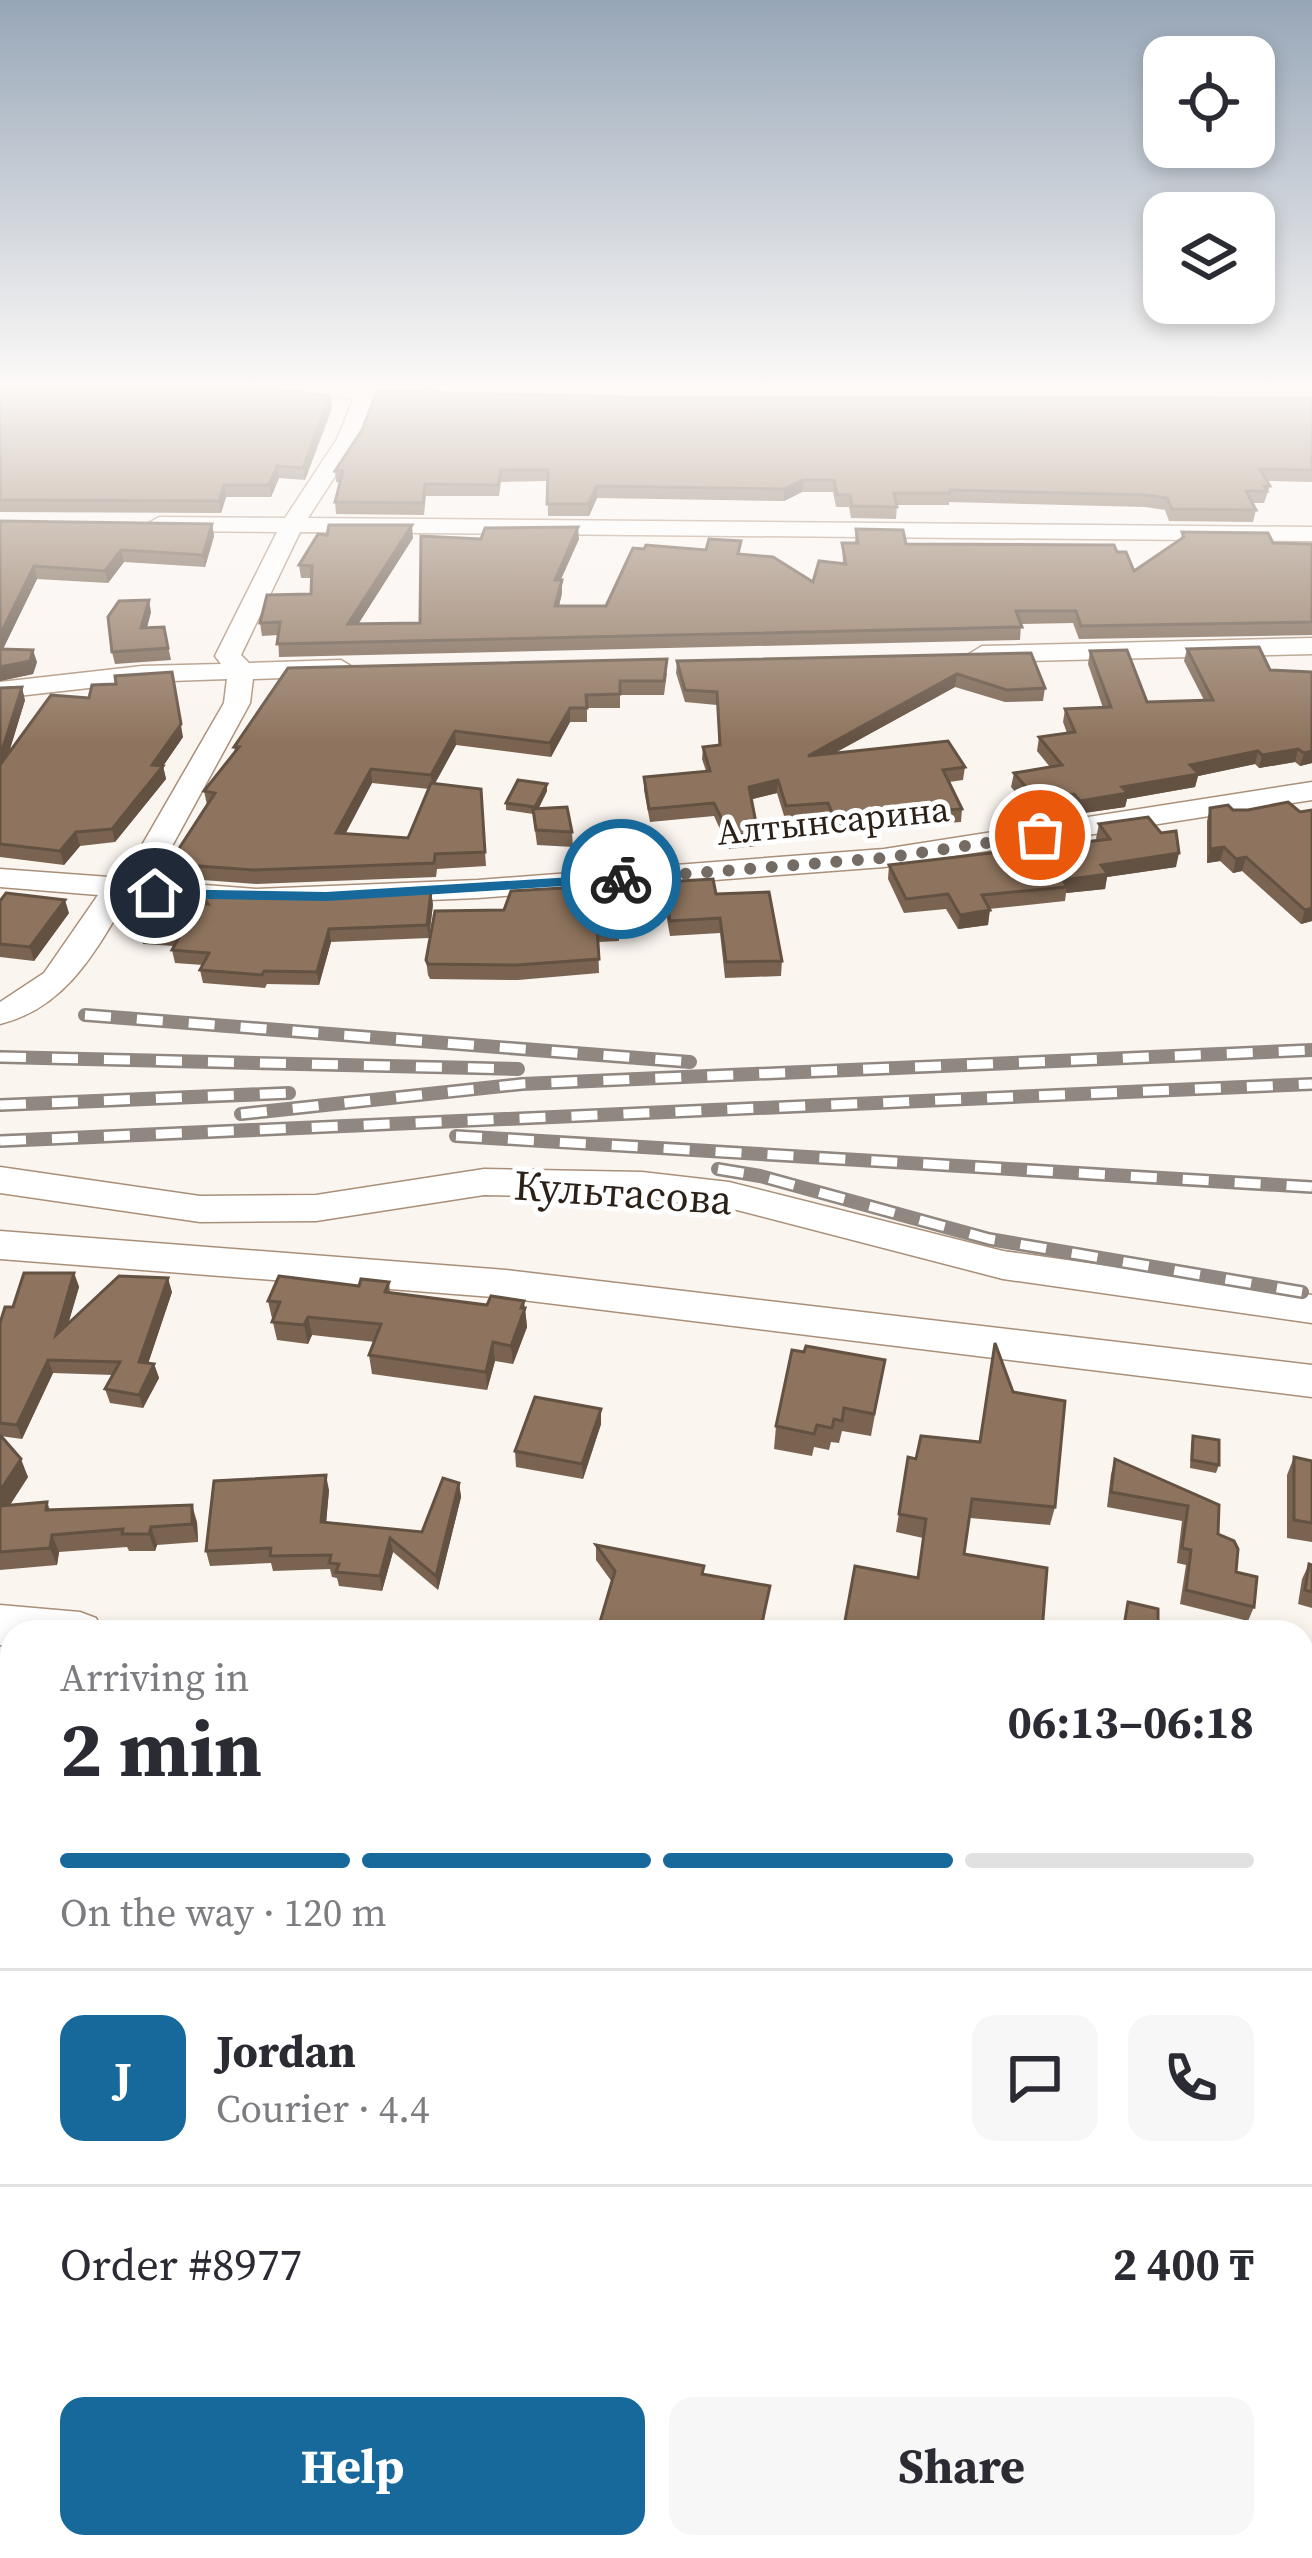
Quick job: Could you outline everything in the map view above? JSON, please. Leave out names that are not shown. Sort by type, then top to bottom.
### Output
[{"type":"street","points":[[241,670],[227,656],[306,503]]},
{"type":"street","points":[[133,523],[1312,534]]},
{"type":"street","points":[[947,655],[1312,646]]},
{"type":"street","points":[[0,690],[142,674],[368,668]]},
{"type":"street","points":[[0,1014],[33,1001],[55,983],[123,891],[237,704],[241,670]]},
{"type":"street","name":"Алтынсарина","points":[[0,878],[123,891],[326,897],[770,868],[907,855],[1312,791]]},
{"type":"street","name":"Культасова","points":[[0,1180],[200,1208],[316,1208],[484,1182],[642,1185],[729,1195],[1003,1265],[1312,1309]]},
{"type":"street","points":[[0,1245],[506,1284],[1312,1381]]},
{"type":"building","points":[[896,503],[897,507],[852,506]]},
{"type":"building","points":[[1169,503],[1253,503],[1256,510],[1172,509]]},
{"type":"building","points":[[0,521],[212,524],[203,555],[121,550],[105,571],[34,566],[0,635]]},
{"type":"building","points":[[329,525],[412,525],[348,624],[420,623],[421,536],[481,539],[485,528],[578,527],[555,580],[562,580],[555,606],[606,606],[633,548],[646,545],[706,550],[709,539],[741,541],[738,554],[773,557],[813,582],[819,561],[846,564],[842,543],[858,543],[856,529],[903,530],[906,544],[1114,545],[1117,552],[1126,552],[1134,571],[1184,537],[1182,532],[1268,533],[1273,543],[1312,544],[1312,622],[1081,626],[1076,611],[1016,611],[1022,627],[277,644],[280,622],[260,623],[267,595],[311,594],[312,566],[299,565],[318,534],[327,535]]},
{"type":"building","points":[[149,600],[141,628],[164,627],[168,648],[112,652],[108,617],[119,601]]},
{"type":"building","points":[[1259,647],[1270,670],[1312,672],[1312,751],[1262,755],[1258,751],[1190,765],[1199,774],[1122,787],[1128,793],[1080,801],[1074,794],[1037,800],[1014,773],[1062,765],[1039,737],[1075,732],[1065,709],[1111,707],[1090,651],[1127,650],[1147,702],[1213,700],[1187,649]]},
{"type":"building","points":[[0,649],[33,650],[30,661],[0,667]]},
{"type":"building","points":[[1031,653],[1045,688],[1007,690],[957,674],[808,756],[948,741],[965,767],[943,770],[962,809],[834,818],[828,803],[786,806],[778,780],[749,787],[758,833],[730,836],[714,803],[649,809],[644,777],[710,771],[703,747],[720,745],[717,692],[685,690],[677,661]]},
{"type":"building","points":[[667,659],[664,681],[620,681],[620,694],[586,695],[587,708],[570,708],[550,743],[455,731],[431,775],[371,769],[336,833],[408,838],[431,783],[481,789],[485,852],[435,854],[434,863],[253,870],[186,865],[178,850],[215,793],[204,791],[239,747],[234,747],[288,668]]},
{"type":"building","points":[[172,672],[181,724],[152,765],[163,766],[112,829],[76,832],[60,851],[0,844],[0,765],[51,695],[89,698],[92,685],[116,684],[115,676]]},
{"type":"building","points":[[22,687],[0,757],[0,688]]},
{"type":"building","points":[[518,780],[547,784],[535,807],[506,803]]},
{"type":"building","points":[[1288,802],[1300,812],[1312,810],[1312,908],[1305,910],[1246,857],[1236,859],[1224,847],[1210,849],[1210,808],[1228,805],[1233,810],[1248,810]]},
{"type":"building","points":[[567,807],[572,832],[536,830],[533,809]]},
{"type":"building","points":[[1148,817],[1161,833],[1176,831],[1179,853],[1101,865],[1108,874],[1063,880],[1067,887],[982,895],[990,910],[960,915],[948,894],[906,899],[889,865],[1110,839],[1099,824]]},
{"type":"building","points":[[713,879],[716,894],[769,892],[782,961],[726,962],[720,918],[670,921],[663,882]]},
{"type":"building","points":[[614,885],[619,926],[597,927],[599,959],[517,965],[428,964],[426,960],[435,911],[504,910],[511,891]]},
{"type":"building","points":[[431,891],[427,925],[329,929],[317,972],[264,971],[262,975],[200,970],[209,953],[172,950],[181,934],[140,930],[148,900],[208,904],[203,896]]},
{"type":"building","points":[[6,893],[65,900],[30,947],[0,944],[0,901]]},
{"type":"building","points":[[24,1273],[74,1273],[56,1335],[119,1276],[168,1278],[139,1362],[154,1364],[139,1395],[105,1389],[120,1362],[48,1360],[17,1425],[0,1423],[0,1323],[5,1307],[13,1307]]},
{"type":"building","points":[[279,1276],[359,1286],[361,1279],[389,1282],[385,1292],[487,1305],[491,1296],[524,1301],[521,1308],[525,1308],[511,1346],[493,1342],[486,1372],[369,1355],[381,1324],[308,1317],[304,1325],[272,1322],[280,1302],[268,1301]]},
{"type":"building","points":[[995,1343],[1013,1392],[1065,1401],[1055,1507],[972,1499],[964,1554],[1047,1568],[1043,1620],[845,1620],[855,1566],[918,1578],[926,1519],[899,1514],[908,1457],[916,1459],[921,1436],[980,1442]]},
{"type":"building","points":[[806,1346],[885,1360],[874,1414],[844,1408],[842,1421],[834,1419],[832,1428],[817,1425],[814,1434],[776,1426],[792,1350],[804,1352]]},
{"type":"building","points":[[535,1397],[601,1409],[582,1464],[515,1451]]},
{"type":"building","points":[[1193,1436],[1219,1440],[1219,1465],[1192,1460]]},
{"type":"building","points":[[0,1437],[21,1459],[0,1491]]},
{"type":"building","points":[[1294,1457],[1312,1461],[1312,1523],[1294,1520]]},
{"type":"building","points":[[1115,1459],[1219,1505],[1218,1534],[1234,1541],[1238,1549],[1236,1572],[1257,1577],[1254,1607],[1186,1590],[1191,1550],[1182,1548],[1188,1506],[1111,1492]]},
{"type":"building","points":[[326,1475],[321,1522],[422,1532],[443,1478],[459,1483],[436,1576],[390,1538],[380,1576],[336,1572],[339,1564],[329,1563],[331,1555],[270,1556],[271,1548],[206,1551],[214,1481]]},
{"type":"building","points":[[47,1502],[46,1510],[192,1505],[192,1524],[151,1527],[149,1534],[122,1534],[123,1529],[52,1535],[50,1548],[0,1552],[0,1506]]},
{"type":"building","points":[[596,1545],[704,1566],[702,1574],[770,1586],[763,1620],[601,1620],[615,1571]]},
{"type":"building","points":[[1312,1565],[1312,1592],[1305,1590]]},
{"type":"building","points":[[1128,1602],[1158,1609],[1158,1620],[1125,1620]]},
{"type":"railway","points":[[85,1015],[690,1062]]},
{"type":"railway","points":[[241,1114],[522,1084],[1312,1050]]},
{"type":"railway","points":[[0,1057],[518,1069]]},
{"type":"railway","points":[[0,1141],[1312,1084]]},
{"type":"railway","points":[[0,1105],[289,1093]]},
{"type":"railway","points":[[456,1136],[1312,1187]]},
{"type":"railway","points":[[718,1169],[760,1176],[989,1239],[1302,1292]]},
{"type":"way so far","points":[[621,879],[884,858],[1040,835]]},
{"type":"route","points":[[155,893],[326,897],[621,879]]}]
